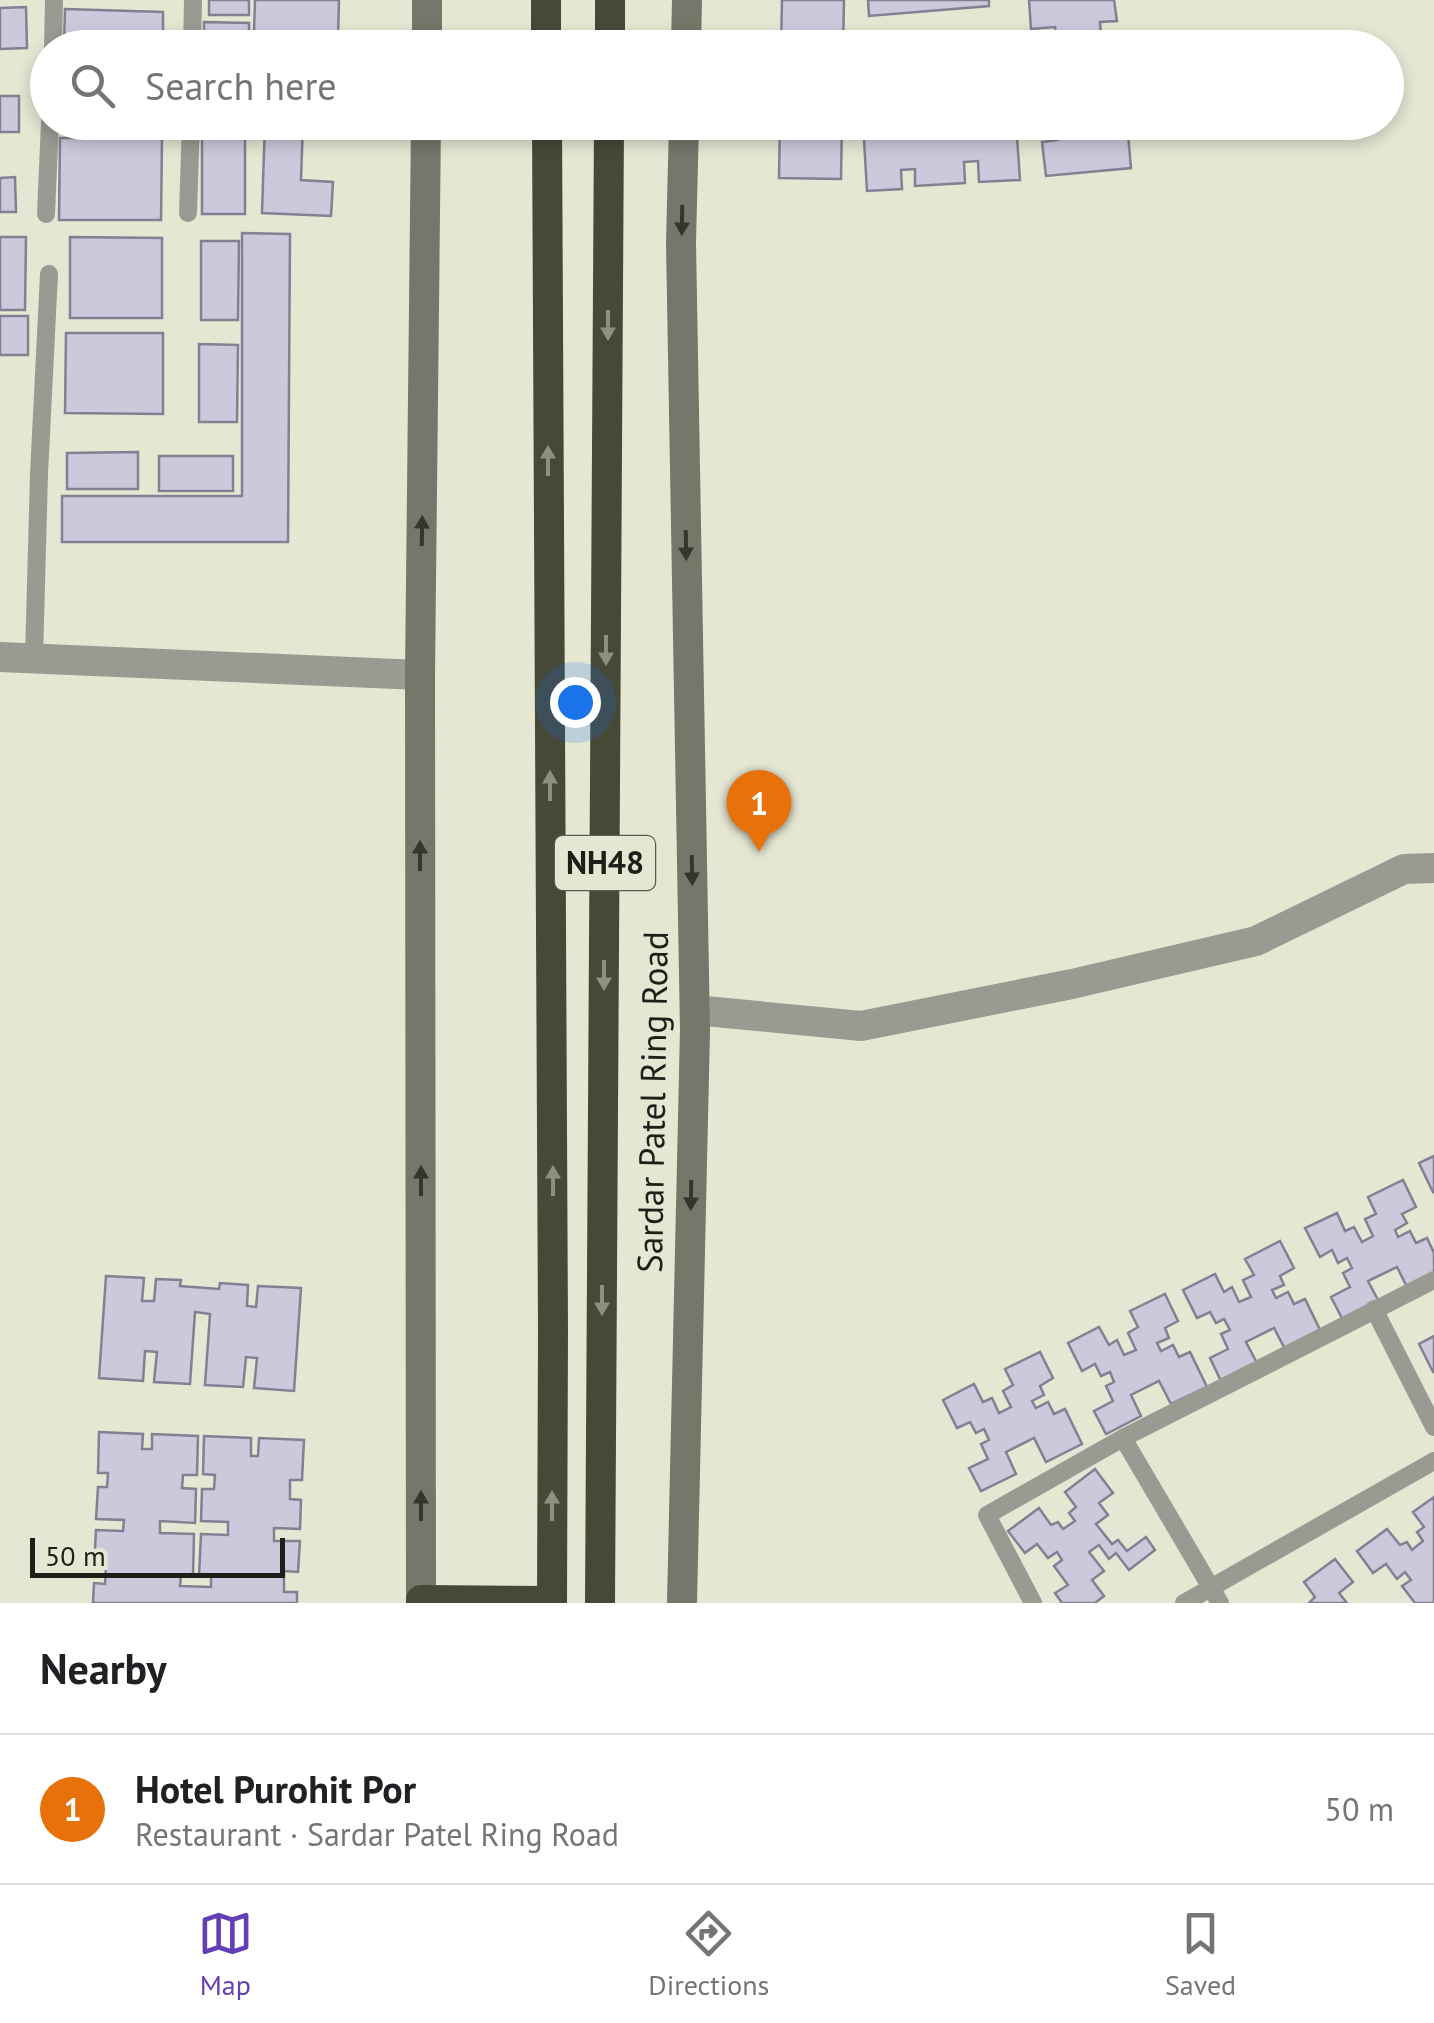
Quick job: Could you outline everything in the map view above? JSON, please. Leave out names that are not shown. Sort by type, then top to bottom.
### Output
[{"type":"highway","points":[[546,0],[546,30]]},
{"type":"highway","points":[[610,0],[610,30]]},
{"type":"highway","name":"NH48","points":[[546,140],[554,1331],[552,1602]]},
{"type":"highway","name":"Sardar Patel Ring Road","points":[[600,1603],[609,140]]},
{"type":"highway","points":[[421,1602],[552,1602]]},
{"type":"street","points":[[427,30],[428,0]]},
{"type":"street","points":[[686,30],[687,0]]},
{"type":"street","points":[[421,1602],[420,675],[426,140]]},
{"type":"street","name":"Sardar Patel Ring Road","points":[[682,1603],[694,1010],[681,243],[684,140]]},
{"type":"street","points":[[0,657],[420,675]]},
{"type":"street","points":[[694,1010],[861,1026],[1072,984],[1256,941],[1404,869],[1434,868]]},
{"type":"lane","points":[[53,30],[54,0]]},
{"type":"lane","points":[[192,30],[193,0]]},
{"type":"lane","points":[[46,214],[49,140]]},
{"type":"lane","points":[[188,213],[191,140]]},
{"type":"lane","points":[[34,658],[38,474],[49,274]]},
{"type":"lane","points":[[1033,1603],[987,1515],[1123,1438],[1434,1280]]},
{"type":"lane","points":[[1374,1309],[1434,1427]]},
{"type":"lane","points":[[1123,1438],[1216,1596]]},
{"type":"lane","points":[[1184,1603],[1216,1596],[1434,1461]]},
{"type":"building","points":[[209,0],[249,0],[249,15],[209,15]]},
{"type":"building","points":[[255,0],[339,0],[338,30],[254,30]]},
{"type":"building","points":[[782,0],[844,0],[843,30],[781,30]]},
{"type":"building","points":[[868,0],[989,0],[989,6],[869,16]]},
{"type":"building","points":[[1029,0],[1114,0],[1117,21],[1100,22],[1101,30],[1031,29]]},
{"type":"building","points":[[26,7],[27,48],[0,49],[0,8]]},
{"type":"building","points":[[65,9],[163,12],[163,30],[64,30]]},
{"type":"building","points":[[204,22],[249,23],[249,30],[204,30]]},
{"type":"building","points":[[0,96],[19,96],[19,132],[0,132]]},
{"type":"building","points":[[60,140],[162,140],[161,220],[59,220]]},
{"type":"building","points":[[202,140],[245,140],[245,214],[202,214]]},
{"type":"building","points":[[264,140],[302,140],[301,180],[333,182],[331,216],[262,213]]},
{"type":"building","points":[[780,140],[842,140],[841,179],[779,178]]},
{"type":"building","points":[[864,140],[1017,140],[1020,180],[979,182],[978,161],[964,162],[965,183],[915,186],[915,169],[901,170],[902,189],[867,191]]},
{"type":"building","points":[[1129,140],[1131,168],[1046,176],[1042,142]]},
{"type":"building","points":[[15,177],[16,212],[0,212],[0,178]]},
{"type":"building","points":[[242,233],[290,234],[288,542],[62,542],[62,496],[242,496]]},
{"type":"building","points":[[0,237],[26,237],[25,310],[0,310]]},
{"type":"building","points":[[70,237],[162,238],[162,318],[70,318]]},
{"type":"building","points":[[201,241],[239,241],[238,320],[201,320]]},
{"type":"building","points":[[0,316],[28,316],[28,355],[0,355]]},
{"type":"building","points":[[66,333],[163,333],[163,414],[65,413]]},
{"type":"building","points":[[199,344],[238,345],[237,422],[199,422]]},
{"type":"building","points":[[138,452],[138,489],[67,489],[67,453]]},
{"type":"building","points":[[159,456],[233,456],[233,491],[159,491]]},
{"type":"building","points":[[1434,1156],[1434,1191],[1433,1192],[1419,1163]]},
{"type":"building","points":[[1403,1180],[1416,1207],[1402,1214],[1407,1223],[1395,1230],[1398,1237],[1410,1231],[1416,1243],[1427,1238],[1434,1253],[1434,1278],[1409,1291],[1397,1267],[1368,1281],[1379,1302],[1343,1320],[1331,1297],[1350,1287],[1343,1273],[1352,1268],[1347,1258],[1338,1263],[1332,1250],[1320,1257],[1305,1228],[1337,1213],[1345,1231],[1354,1227],[1362,1242],[1373,1236],[1365,1219],[1376,1214],[1368,1197]]},
{"type":"building","points":[[1280,1241],[1294,1268],[1280,1276],[1284,1285],[1272,1290],[1276,1298],[1288,1292],[1294,1304],[1305,1299],[1322,1334],[1286,1351],[1274,1328],[1246,1342],[1257,1363],[1221,1381],[1210,1358],[1228,1349],[1221,1334],[1230,1330],[1224,1319],[1216,1323],[1210,1312],[1197,1318],[1183,1290],[1215,1274],[1224,1292],[1232,1287],[1239,1302],[1251,1297],[1243,1280],[1254,1275],[1245,1259]]},
{"type":"building","points":[[106,1276],[144,1278],[142,1301],[154,1301],[156,1279],[181,1280],[180,1286],[219,1289],[220,1283],[248,1285],[247,1306],[256,1307],[258,1286],[301,1288],[294,1391],[254,1388],[257,1358],[246,1357],[243,1387],[205,1385],[210,1314],[195,1312],[190,1384],[154,1382],[157,1352],[145,1351],[143,1381],[99,1378]]},
{"type":"building","points":[[1165,1294],[1178,1321],[1165,1328],[1169,1338],[1157,1343],[1161,1351],[1173,1345],[1179,1357],[1190,1352],[1207,1387],[1171,1404],[1159,1381],[1131,1395],[1141,1416],[1106,1434],[1094,1411],[1113,1401],[1106,1386],[1114,1382],[1110,1372],[1101,1376],[1095,1364],[1082,1371],[1068,1343],[1099,1327],[1109,1345],[1117,1340],[1124,1355],[1136,1350],[1128,1333],[1138,1327],[1130,1311]]},
{"type":"building","points":[[1434,1336],[1434,1371],[1433,1372],[1419,1344]]},
{"type":"building","points":[[1040,1352],[1053,1378],[1040,1386],[1044,1395],[1032,1401],[1036,1408],[1048,1402],[1054,1414],[1065,1409],[1082,1444],[1046,1462],[1034,1438],[1006,1452],[1016,1474],[981,1491],[969,1468],[988,1459],[981,1444],[989,1440],[984,1429],[976,1433],[970,1422],[957,1428],[943,1400],[974,1384],[983,1402],[992,1398],[999,1413],[1011,1407],[1003,1391],[1013,1385],[1005,1369]]},
{"type":"building","points":[[99,1432],[143,1434],[142,1449],[152,1449],[152,1434],[198,1436],[197,1475],[183,1475],[182,1488],[196,1489],[195,1523],[160,1521],[160,1533],[194,1534],[193,1576],[181,1575],[180,1586],[211,1587],[211,1576],[199,1576],[201,1534],[228,1535],[228,1522],[201,1521],[202,1489],[214,1489],[215,1475],[203,1474],[204,1436],[251,1438],[251,1456],[258,1456],[259,1438],[304,1440],[302,1480],[290,1480],[290,1499],[301,1500],[300,1529],[274,1528],[274,1541],[300,1541],[298,1572],[284,1571],[284,1592],[297,1592],[297,1603],[93,1603],[94,1583],[105,1584],[106,1567],[94,1566],[96,1530],[123,1531],[124,1520],[96,1519],[98,1487],[107,1487],[108,1473],[98,1473]]},
{"type":"building","points":[[1095,1469],[1113,1493],[1099,1503],[1108,1515],[1096,1524],[1112,1544],[1118,1540],[1127,1551],[1146,1537],[1155,1550],[1129,1570],[1116,1553],[1109,1559],[1099,1545],[1089,1552],[1104,1571],[1092,1580],[1104,1596],[1095,1603],[1062,1603],[1055,1593],[1068,1585],[1054,1566],[1062,1560],[1057,1552],[1048,1558],[1037,1544],[1025,1553],[1008,1531],[1039,1508],[1051,1525],[1058,1522],[1063,1529],[1075,1521],[1069,1513],[1076,1507],[1065,1492]]},
{"type":"building","points":[[1434,1497],[1434,1603],[1415,1603],[1402,1586],[1411,1580],[1405,1572],[1397,1579],[1386,1564],[1373,1573],[1357,1551],[1387,1529],[1400,1545],[1407,1542],[1412,1550],[1423,1541],[1417,1532],[1424,1527],[1413,1512]]},
{"type":"building","points":[[1335,1559],[1353,1582],[1339,1593],[1347,1603],[1309,1603],[1315,1597],[1304,1582]]},
{"type":"place","name":"Hotel Purohit Por","points":[[759,852]]}]
